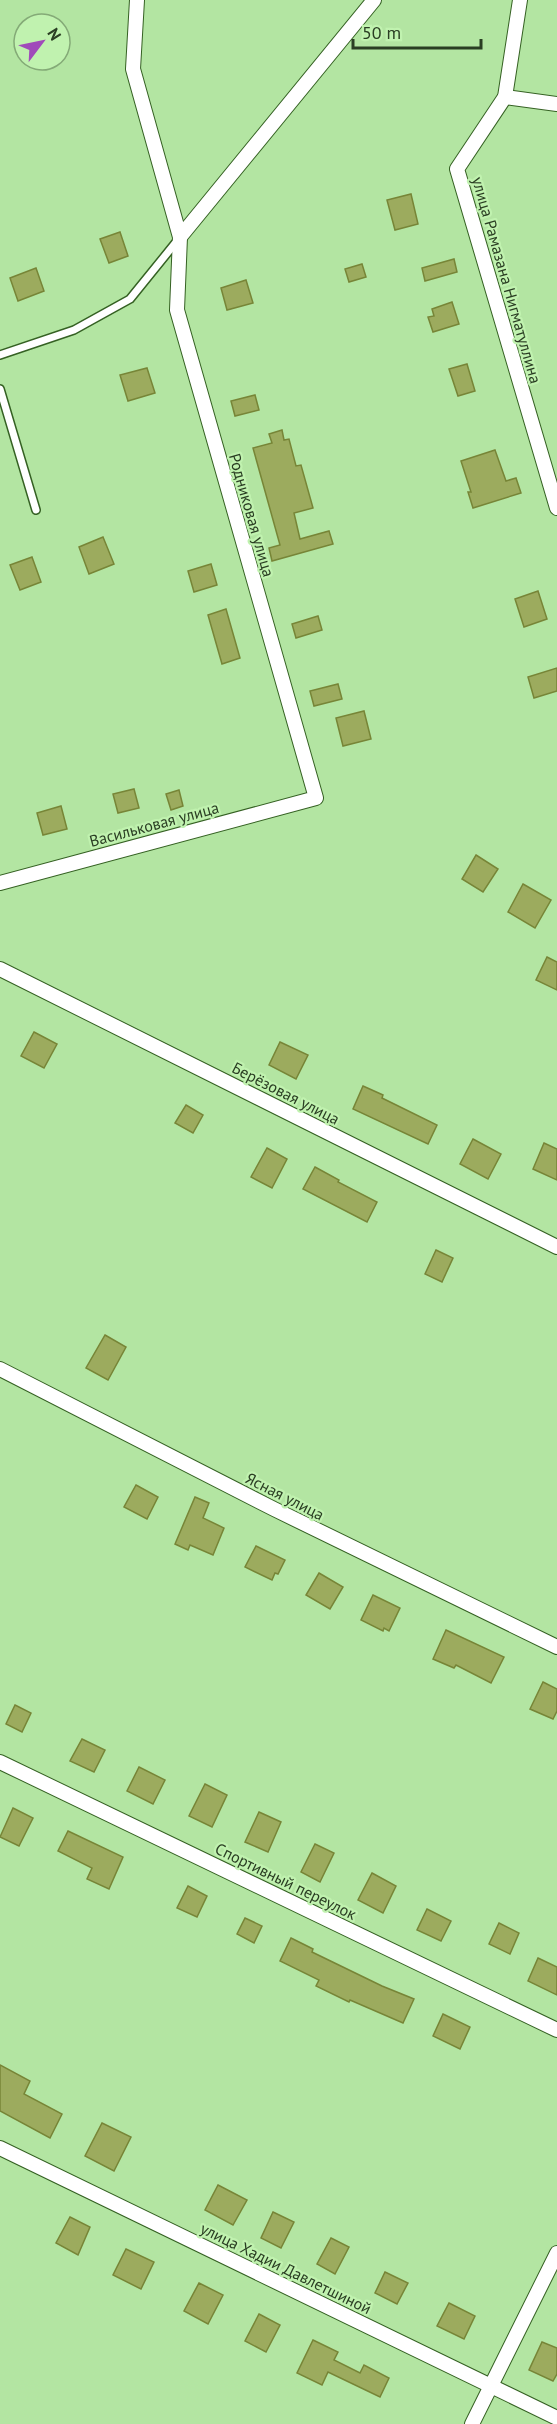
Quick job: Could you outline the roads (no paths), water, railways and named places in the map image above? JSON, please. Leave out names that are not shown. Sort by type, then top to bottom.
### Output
[{"type":"street","name":"Родниковая улица","points":[[137,0],[133,69],[180,237],[177,310],[316,798]]},
{"type":"street","points":[[180,237],[374,0]]},
{"type":"street","name":"улица Рамазана Нигматуллина","points":[[520,0],[505,97],[456,169],[557,508]]},
{"type":"street","points":[[505,97],[557,104]]},
{"type":"street","name":"Васильковая улица","points":[[0,883],[316,798]]},
{"type":"street","name":"Берёзовая улица","points":[[0,969],[557,1246]]},
{"type":"street","name":"Ясная улица","points":[[0,1369],[274,1509],[557,1647]]},
{"type":"street","name":"Спортивный переулок","points":[[0,1762],[557,2030]]},
{"type":"street","name":"улица Хадии Давлетшиной","points":[[0,2148],[557,2418]]},
{"type":"street","points":[[472,2424],[557,2253]]},
{"type":"lane","points":[[0,355],[74,330],[130,299],[180,237]]},
{"type":"lane","points":[[0,389],[36,510]]}]
